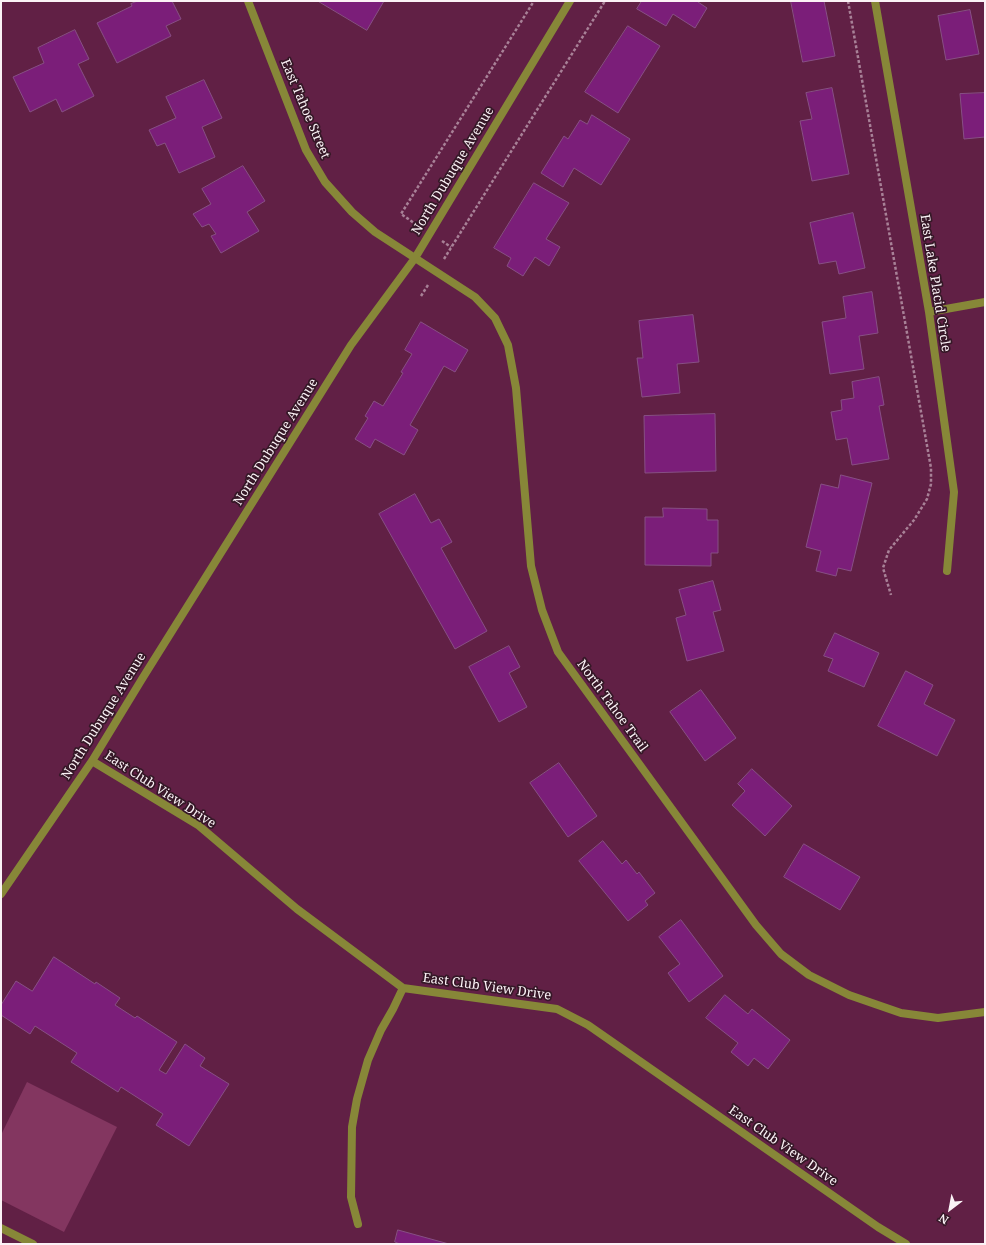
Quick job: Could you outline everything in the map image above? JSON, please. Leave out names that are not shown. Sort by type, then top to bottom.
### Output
[{"type":"street","name":"East Tahoe Street","points":[[248,1],[306,150],[325,182],[358,217],[376,232],[415,258]]},
{"type":"street","name":"North Dubuque Avenue","points":[[1,894],[92,761],[351,345],[415,258],[570,1]]},
{"type":"street","name":"East Lake Placid Circle","points":[[875,1],[929,312],[954,492],[947,571]]},
{"type":"street","name":"North Tahoe Trail","points":[[415,258],[475,297],[495,318],[508,346],[516,388],[531,566],[542,610],[558,652],[756,925],[781,954],[808,975],[849,995],[900,1013],[938,1018],[985,1012]]},
{"type":"street","points":[[929,312],[985,302]]},
{"type":"street","name":"East Club View Drive","points":[[92,761],[198,825],[297,909],[403,988],[557,1010],[588,1026],[878,1227],[906,1244]]},
{"type":"street","points":[[358,1224],[351,1197],[352,1127],[357,1099],[368,1060],[403,988]]},
{"type":"street","points":[[1,1228],[33,1244]]},
{"type":"path","points":[[451,247],[401,214],[534,1]]},
{"type":"path","points":[[421,296],[605,1]]},
{"type":"path","points":[[848,1],[931,468],[931,484],[927,499],[914,520],[890,550],[884,568],[891,595]]},
{"type":"shaded area","points":[[27,1082],[117,1127],[64,1232],[1,1200],[1,1135]]},
{"type":"building","points":[[138,1],[172,1],[181,19],[166,26],[171,36],[117,63],[97,23],[132,6],[131,4]]},
{"type":"building","points":[[318,1],[384,1],[367,30]]},
{"type":"building","points":[[642,1],[699,1],[698,2],[707,8],[695,28],[673,14],[666,26],[637,9]]},
{"type":"building","points":[[791,1],[824,1],[835,56],[803,62]]},
{"type":"building","points":[[970,10],[979,54],[946,60],[938,16]]},
{"type":"building","points":[[628,26],[660,46],[618,113],[585,92]]},
{"type":"building","points":[[75,30],[89,59],[78,64],[94,96],[62,112],[56,99],[30,112],[13,77],[44,63],[38,48]]},
{"type":"building","points":[[204,80],[222,118],[202,127],[215,157],[179,173],[165,143],[157,146],[149,130],[176,118],[166,97]]},
{"type":"building","points":[[832,88],[849,174],[812,181],[800,121],[812,119],[806,93]]},
{"type":"building","points":[[985,93],[985,137],[964,139],[960,94]]},
{"type":"building","points":[[592,115],[630,139],[601,185],[574,168],[563,187],[541,173],[564,136],[568,139],[580,120],[587,124]]},
{"type":"building","points":[[243,166],[265,201],[247,212],[259,231],[221,253],[211,236],[216,234],[209,224],[202,227],[193,214],[211,204],[202,189]]},
{"type":"building","points":[[534,183],[569,203],[546,239],[560,247],[549,266],[535,257],[523,276],[507,266],[511,258],[494,248]]},
{"type":"building","points":[[853,213],[865,268],[839,274],[836,261],[819,264],[810,223]]},
{"type":"building","points":[[872,292],[878,333],[859,336],[864,369],[830,374],[822,322],[846,318],[843,297]]},
{"type":"building","points":[[693,315],[699,362],[677,364],[680,393],[642,397],[637,358],[643,358],[639,321]]},
{"type":"building","points":[[421,322],[468,350],[455,372],[444,366],[410,425],[418,430],[404,455],[375,439],[370,448],[355,439],[368,418],[365,416],[374,401],[383,406],[403,373],[401,372],[412,354],[405,350]]},
{"type":"building","points":[[879,377],[884,405],[879,406],[889,459],[852,465],[847,438],[836,440],[831,412],[842,410],[841,400],[854,398],[852,382]]},
{"type":"building","points":[[715,414],[716,471],[645,473],[644,416]]},
{"type":"building","points":[[841,475],[872,483],[851,571],[838,568],[836,576],[816,571],[821,551],[806,547],[821,484],[838,488]]},
{"type":"building","points":[[415,494],[431,523],[439,519],[452,542],[441,548],[487,631],[455,649],[379,514]]},
{"type":"building","points":[[663,508],[707,509],[707,520],[718,520],[718,553],[711,553],[711,566],[645,565],[645,517],[663,517]]},
{"type":"building","points":[[713,581],[721,610],[713,612],[724,651],[687,661],[676,618],[686,615],[679,590]]},
{"type":"building","points":[[835,633],[879,653],[864,687],[828,671],[833,659],[824,656]]},
{"type":"building","points":[[509,646],[520,667],[509,673],[527,707],[499,722],[469,667]]},
{"type":"building","points":[[906,671],[933,685],[924,704],[955,720],[937,756],[878,726]]},
{"type":"building","points":[[701,690],[736,738],[705,761],[670,712]]},
{"type":"building","points":[[559,763],[597,816],[568,837],[530,783]]},
{"type":"building","points":[[752,769],[792,806],[765,836],[732,805],[745,791],[738,784]]},
{"type":"building","points":[[603,841],[622,864],[626,860],[637,874],[639,872],[655,893],[645,901],[648,905],[628,921],[579,861]]},
{"type":"building","points":[[804,844],[860,877],[840,910],[784,877]]},
{"type":"building","points":[[681,920],[723,976],[689,1002],[668,973],[680,964],[659,937]]},
{"type":"building","points":[[54,957],[95,984],[96,982],[120,998],[115,1005],[135,1018],[137,1016],[177,1042],[159,1070],[166,1074],[185,1044],[205,1058],[200,1066],[229,1084],[189,1146],[156,1125],[163,1114],[121,1087],[118,1092],[71,1062],[77,1053],[35,1026],[30,1034],[1,1015],[1,1005],[16,981],[32,991]]},
{"type":"building","points":[[725,995],[748,1014],[752,1009],[790,1040],[768,1069],[754,1058],[748,1066],[731,1052],[738,1043],[706,1018]]},
{"type":"building","points":[[398,1230],[449,1244],[400,1244],[395,1242]]}]
